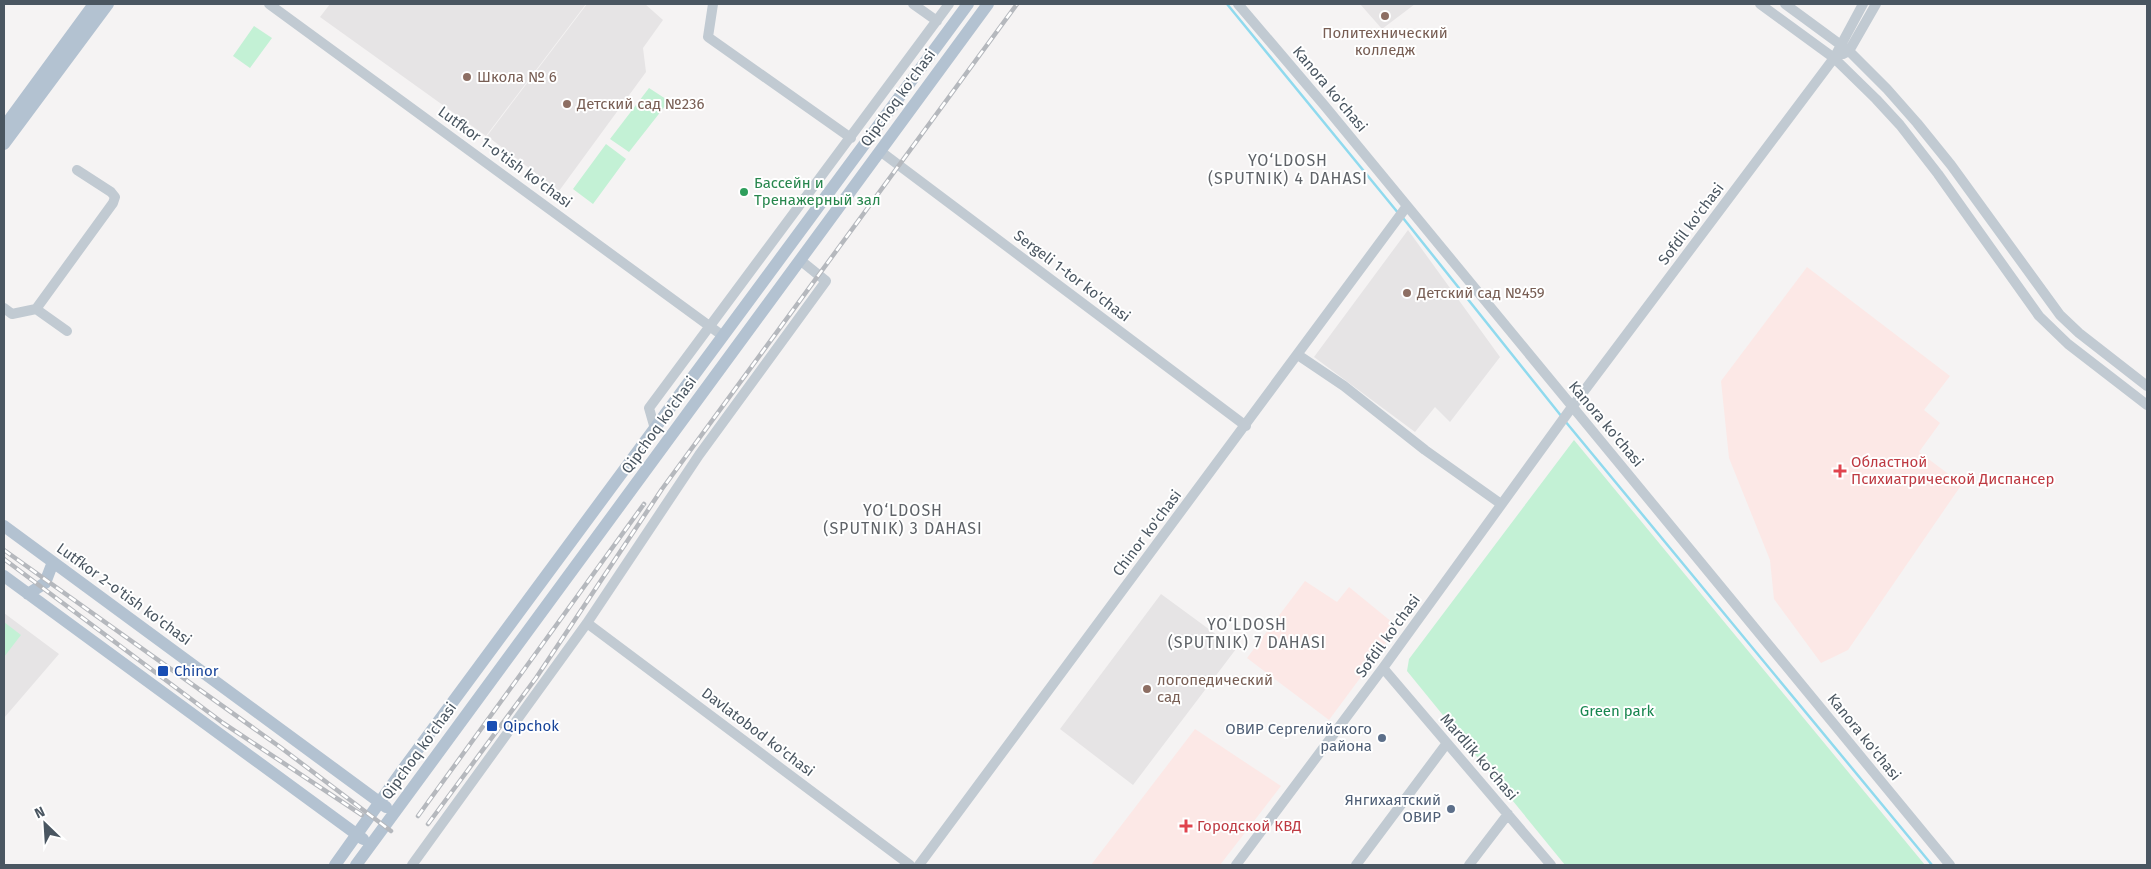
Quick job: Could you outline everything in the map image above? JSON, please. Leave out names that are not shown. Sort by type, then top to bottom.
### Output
[{"type":"main road","points":[[4,127],[94,4]]},
{"type":"main road","points":[[4,144],[108,4]]},
{"type":"main road","name":"Qipchoq ko'chasi","points":[[335,865],[968,4]]},
{"type":"main road","name":"Qipchoq ko'chasi","points":[[356,865],[988,4]]},
{"type":"main road","points":[[806,223],[820,233]]},
{"type":"main road","points":[[655,429],[669,439]]},
{"type":"main road","name":"Lutfkor 2-o'tish ko'chasi","points":[[4,526],[394,813]]},
{"type":"main road","points":[[28,594],[45,583],[53,562]]},
{"type":"main road","points":[[4,576],[371,844]]},
{"type":"main road","points":[[487,657],[501,667]]},
{"type":"street","name":"Lutfkor 1-o'tish ko'chasi","points":[[269,4],[723,336]]},
{"type":"street","points":[[713,4],[708,37],[851,138]]},
{"type":"street","points":[[913,4],[937,21]]},
{"type":"street","name":"Qipchoq ko'chasi","points":[[655,429],[650,408],[949,4]]},
{"type":"street","name":"Kanora ko'chasi","points":[[1238,4],[1403,212],[1572,407],[1950,865]]},
{"type":"street","points":[[1760,4],[1834,58],[1876,98],[1920,150],[2039,316],[2068,344],[2147,405]]},
{"type":"street","points":[[1785,4],[1849,51],[1887,89],[1951,165],[2060,315],[2079,333],[2147,386]]},
{"type":"street","name":"Sofdil ko'chasi","points":[[1236,865],[1383,668],[1572,407],[1834,58],[1840,44],[1864,4]]},
{"type":"street","points":[[1849,51],[1876,4]]},
{"type":"street","name":"Sofdil ko'chasi","points":[[1834,58],[1849,51]]},
{"type":"street","name":"Sergeli 1-tor ko'chasi","points":[[880,151],[1246,426]]},
{"type":"street","points":[[4,308],[12,314],[36,308],[113,204],[115,197],[111,192],[78,170]]},
{"type":"street","name":"Chinor ko'chasi","points":[[919,865],[1403,212]]},
{"type":"street","points":[[412,865],[587,624],[699,455],[826,281],[800,260]]},
{"type":"street","points":[[36,308],[67,331]]},
{"type":"street","points":[[1298,355],[1344,386],[1418,446],[1501,504]]},
{"type":"street","name":"Davlatobod ko'chasi","points":[[587,624],[910,865]]},
{"type":"street","name":"Mardlik ko‘chasi","points":[[1383,668],[1551,865]]},
{"type":"street","points":[[1356,865],[1447,743]]},
{"type":"street","points":[[1469,865],[1508,814]]},
{"type":"shaded area","name":"Школа № 6","points":[[330,4],[586,4],[486,136],[320,17]]},
{"type":"shaded area","name":"Детский сад №236","points":[[587,4],[645,4],[663,20],[643,48],[646,72],[559,191],[487,136]]},
{"type":"shaded area","name":"Политехнический колледж","points":[[1360,4],[1415,4],[1382,29]]},
{"type":"shaded area","name":"Детский сад №459","points":[[1408,230],[1500,357],[1450,422],[1435,407],[1415,432],[1314,357]]},
{"type":"shaded area","name":"Областной Психиатрической Диспансер","points":[[1807,267],[1950,376],[1924,410],[1940,423],[1919,452],[1962,484],[1848,650],[1821,663],[1774,599],[1770,560],[1729,458],[1721,381]]},
{"type":"shaded area","points":[[1305,581],[1337,602],[1349,587],[1398,627],[1329,720],[1247,658]]},
{"type":"shaded area","name":"логопедический сад","points":[[1161,594],[1236,649],[1133,785],[1060,729]]},
{"type":"shaded area","points":[[4,613],[59,654],[4,718]]},
{"type":"shaded area","name":"Городской КВД","points":[[1195,729],[1281,786],[1220,865],[1091,865]]},
{"type":"green space","points":[[254,26],[272,38],[250,68],[233,56]]},
{"type":"green space","points":[[649,88],[669,101],[629,152],[610,139]]},
{"type":"green space","points":[[606,144],[626,159],[593,204],[573,189]]},
{"type":"green space","name":"Green park","points":[[1574,440],[1925,865],[1565,865],[1407,671],[1409,659]]},
{"type":"green space","points":[[4,622],[21,635],[4,657]]},
{"type":"waterway","points":[[1227,4],[1399,214]]},
{"type":"waterway","points":[[1403,218],[1562,417]]},
{"type":"waterway","points":[[1565,421],[1932,865]]},
{"type":"railway","points":[[428,824],[536,678],[662,489],[1017,4]]},
{"type":"railway","points":[[418,816],[644,504]]},
{"type":"railway","points":[[4,550],[280,747],[391,831]]},
{"type":"railway","points":[[4,559],[223,723],[362,815]]},
{"type":"place","name":"Политехнический колледж","points":[[1385,16]]},
{"type":"place","name":"Школа № 6","points":[[467,77]]},
{"type":"place","name":"Детский сад №236","points":[[567,104]]},
{"type":"place","name":"Бассейн и Тренажерный зал","points":[[744,192]]},
{"type":"place","name":"Детский сад №459","points":[[1407,293]]},
{"type":"place","name":"Областной Психиатрической Диспансер","points":[[1840,471]]},
{"type":"place","name":"Chinor","points":[[163,671]]},
{"type":"place","name":"логопедический сад","points":[[1147,689]]},
{"type":"place","name":"Qipchok","points":[[492,726]]},
{"type":"place","name":"ОВИР Сергелийского района","points":[[1382,738]]},
{"type":"place","name":"Янгихаятский ОВИР","points":[[1451,809]]},
{"type":"place","name":"Городской КВД","points":[[1186,826]]},
{"type":"district","name":"YO‘LDOSH (SPUTNIK) 4 DAHASI","points":[[1288,169]]},
{"type":"district","name":"YO‘LDOSH (SPUTNIK) 3 DAHASI","points":[[903,519]]},
{"type":"district","name":"YO‘LDOSH (SPUTNIK) 7 DAHASI","points":[[1247,633]]}]
